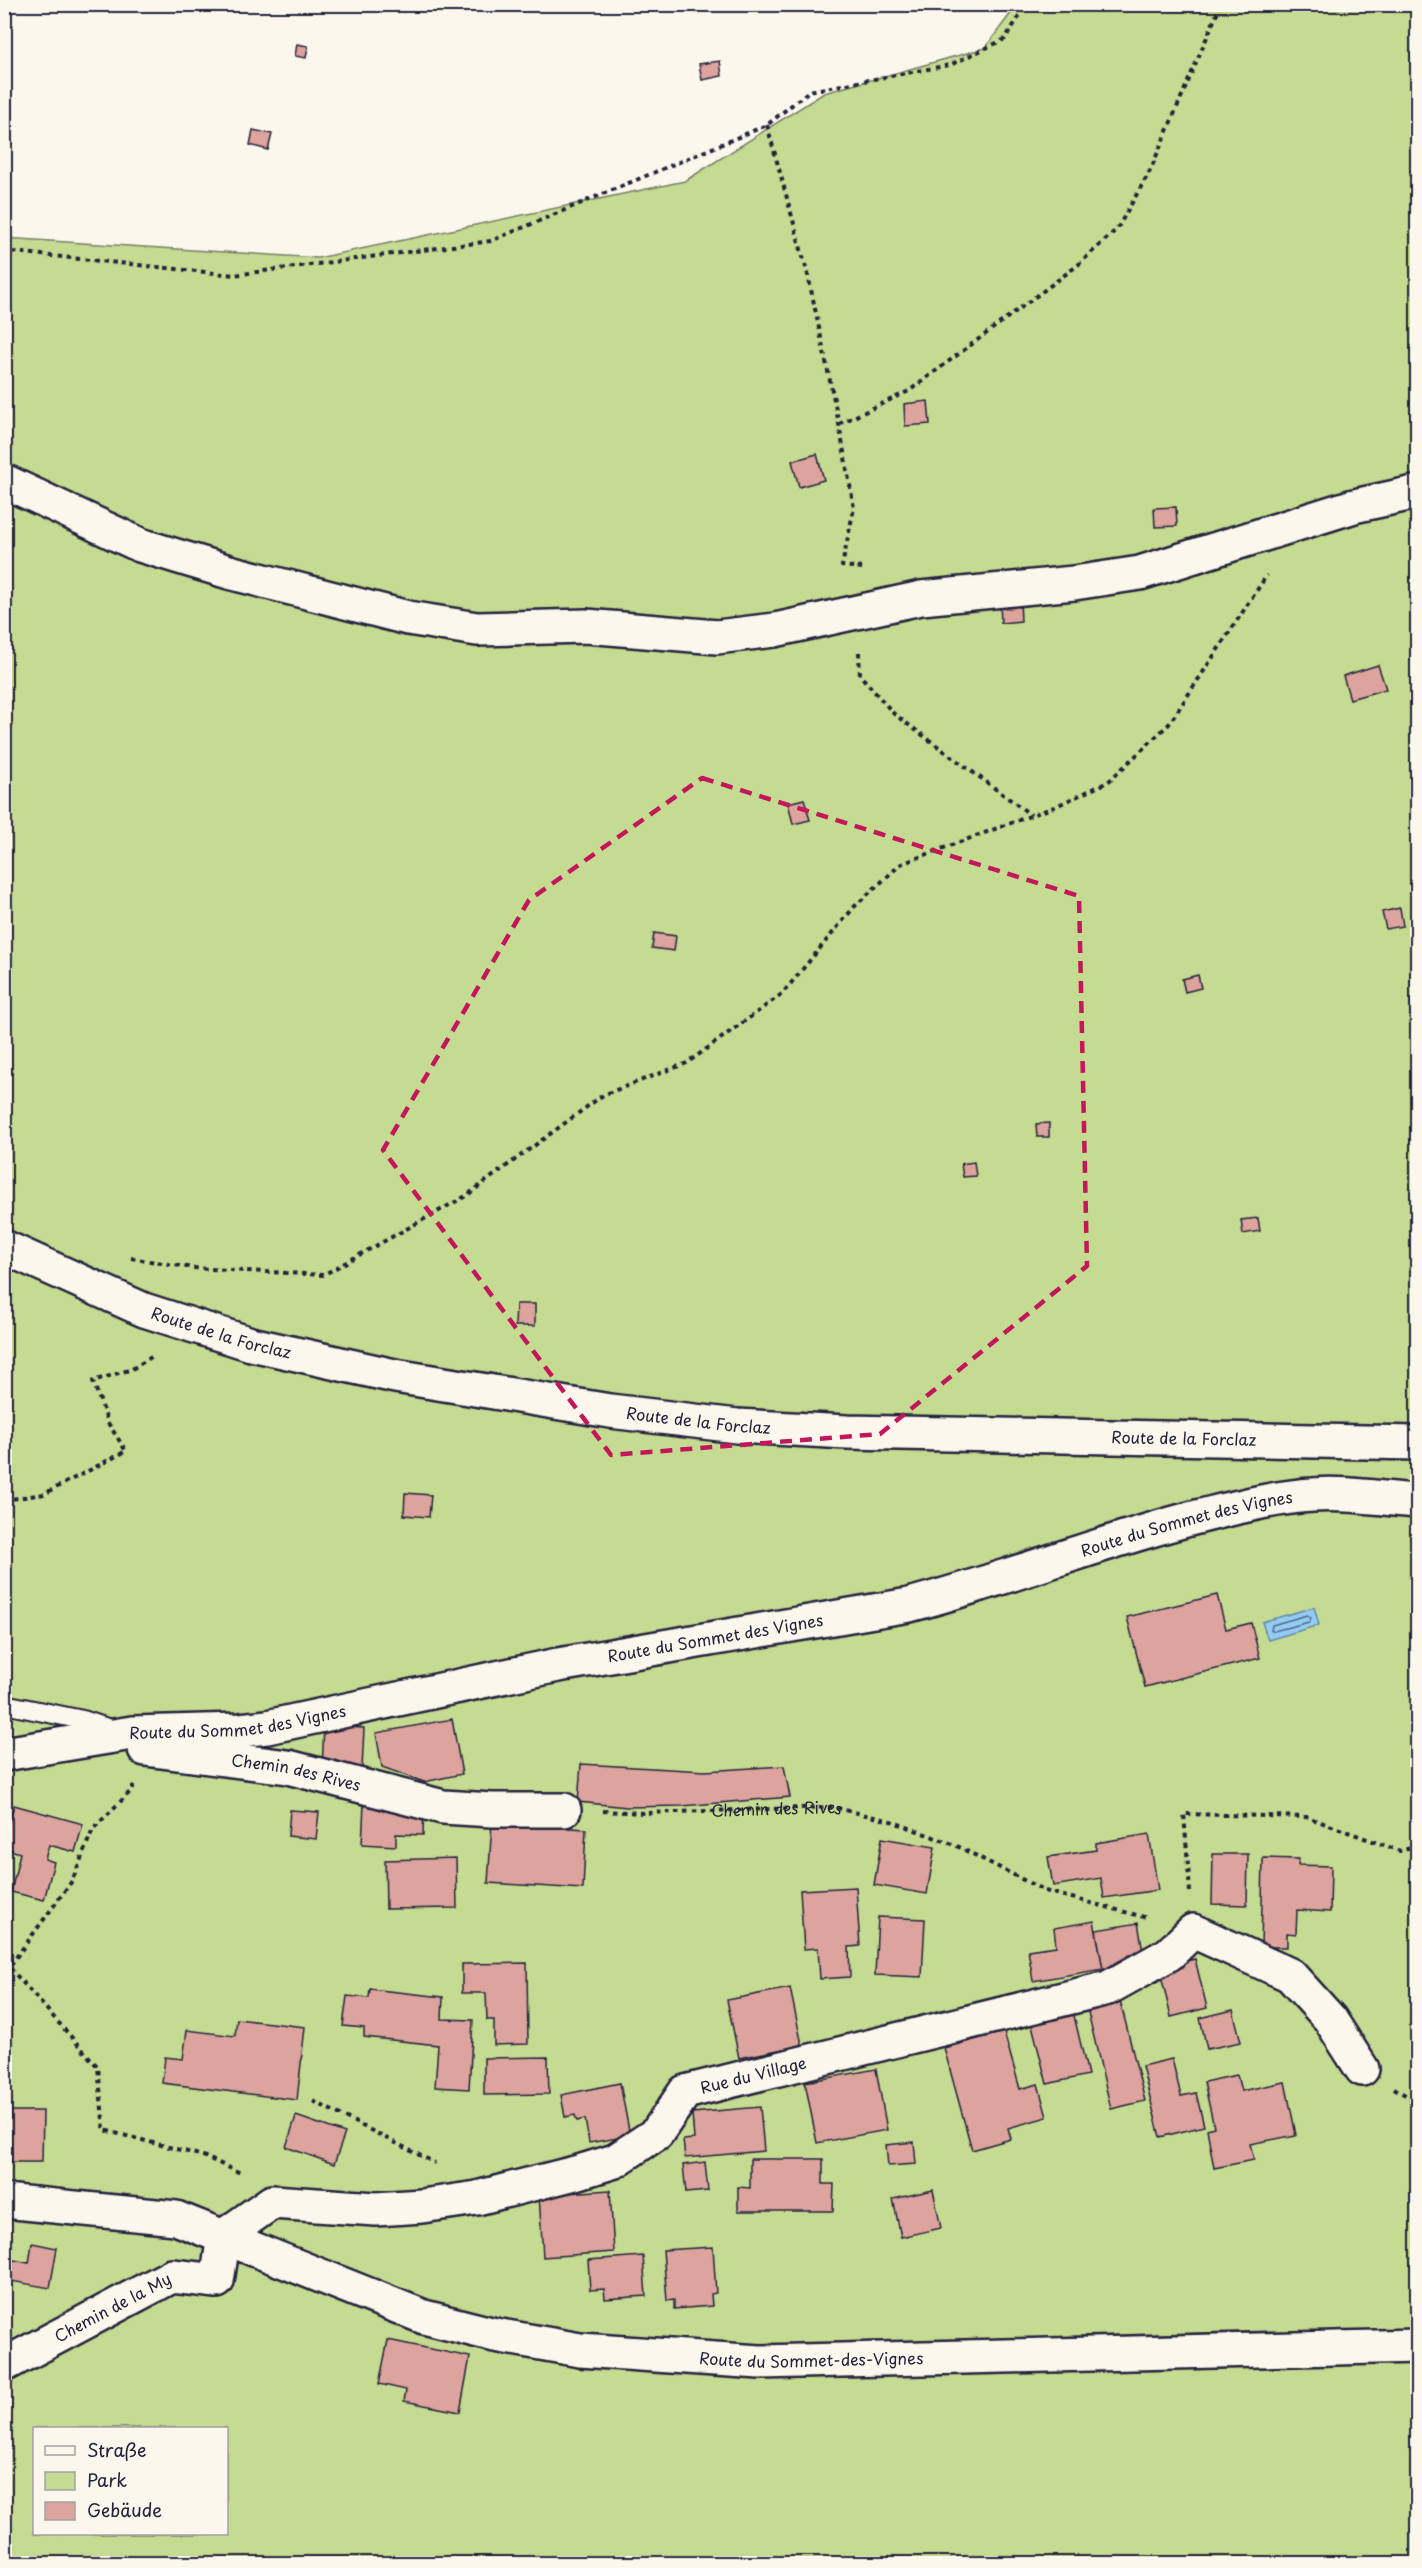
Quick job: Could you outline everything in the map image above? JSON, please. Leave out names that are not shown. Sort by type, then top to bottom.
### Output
[{"type":"street","points":[[4,481],[140,545],[229,572],[408,618],[456,627],[500,630],[586,626],[717,637],[775,630],[921,598],[1074,584],[1140,573],[1294,523],[1354,506],[1418,492]]},
{"type":"street","name":"Route de la Forclaz","points":[[4,1247],[144,1310],[193,1328],[310,1358],[395,1376],[543,1401],[691,1421],[847,1432],[1418,1443]]},
{"type":"street","name":"Route du Sommet des Vignes","points":[[4,1754],[124,1734],[267,1727],[558,1665],[909,1605],[1129,1536],[1218,1512],[1290,1498],[1329,1494],[1418,1501]]},
{"type":"street","name":"Chemin des Rives","points":[[124,1734],[135,1744],[148,1750],[288,1767],[444,1807],[564,1810]]},
{"type":"street","points":[[1193,1931],[1290,1975],[1330,2019],[1362,2069]]},
{"type":"street","name":"Rue du Village","points":[[224,2236],[272,2202],[376,2209],[422,2206],[488,2195],[615,2161],[657,2133],[685,2092],[1107,1988],[1169,1954],[1193,1931]]},
{"type":"street","points":[[4,2201],[176,2218],[224,2236]]},
{"type":"street","name":"Route du Sommet-des-Vignes","points":[[224,2236],[424,2317],[495,2335],[580,2350],[760,2362],[1418,2346]]},
{"type":"street","name":"Chemin de la My","points":[[4,2365],[172,2276],[217,2281],[224,2236]]},
{"type":"lane","points":[[4,1704],[83,1719],[124,1734]]},
{"type":"path","points":[[4,251],[234,275],[491,241],[767,125],[809,91],[950,65],[1005,39],[1028,4]]},
{"type":"path","points":[[839,424],[909,391],[1078,265],[1116,229],[1150,171],[1221,4]]},
{"type":"path","points":[[767,125],[808,275],[854,508],[842,566],[885,570],[913,587],[921,598]]},
{"type":"path","points":[[93,1288],[105,1263],[120,1256],[193,1268],[323,1275],[466,1196],[603,1095],[687,1063],[782,994],[855,906],[901,864],[1031,815],[1108,782],[1169,724],[1290,541],[1294,523]]},
{"type":"path","points":[[856,611],[860,675],[894,714],[1031,815]]},
{"type":"path","points":[[4,1500],[44,1494],[126,1450],[108,1422],[93,1381],[132,1369],[158,1352]]},
{"type":"path","points":[[124,1734],[131,1763],[133,1788],[93,1829],[72,1881],[9,1967],[98,2067],[104,2130],[203,2156],[246,2175]]},
{"type":"path","name":"Chemin des Rives","points":[[564,1810],[645,1813],[832,1807],[891,1821],[955,1845],[1045,1891],[1193,1931]]},
{"type":"path","points":[[1193,1931],[1184,1814],[1307,1817],[1400,1851],[1418,1846]]},
{"type":"path","points":[[313,2102],[421,2157],[467,2177],[480,2184],[488,2195]]},
{"type":"highlighted area","points":[[702,778],[1079,896],[1087,1266],[880,1434],[611,1455],[383,1150],[529,900]]},
{"type":"green space","points":[[1017,5],[1417,5],[1417,2563],[5,2563],[4,238],[318,258],[685,181],[824,93],[985,48]]},
{"type":"water","points":[[1314,1607],[1319,1625],[1268,1640],[1262,1622]]},
{"type":"building","points":[[297,44],[308,46],[306,58],[295,56]]},
{"type":"building","points":[[720,61],[722,76],[702,80],[699,64]]},
{"type":"building","points":[[253,130],[272,134],[268,150],[250,145]]},
{"type":"building","points":[[928,401],[930,424],[905,426],[904,404]]},
{"type":"building","points":[[817,454],[824,480],[799,487],[792,461]]},
{"type":"building","points":[[1176,507],[1177,526],[1155,527],[1154,508]]},
{"type":"building","points":[[1020,600],[1021,621],[1001,623],[1000,602]]},
{"type":"building","points":[[1378,665],[1386,689],[1350,699],[1343,676]]},
{"type":"building","points":[[804,799],[810,820],[793,824],[788,803]]},
{"type":"building","points":[[1400,908],[1403,926],[1386,929],[1382,912]]},
{"type":"building","points":[[654,933],[676,936],[674,951],[652,948]]},
{"type":"building","points":[[1198,975],[1201,988],[1185,992],[1182,979]]},
{"type":"building","points":[[1049,1123],[1049,1137],[1037,1137],[1036,1124]]},
{"type":"building","points":[[974,1162],[976,1176],[963,1177],[961,1164]]},
{"type":"building","points":[[1258,1218],[1260,1231],[1243,1234],[1241,1220]]},
{"type":"building","points":[[516,1304],[535,1304],[535,1326],[515,1326]]},
{"type":"building","points":[[405,1493],[431,1495],[429,1517],[404,1515]]},
{"type":"building","points":[[1217,1595],[1226,1629],[1251,1623],[1260,1658],[1145,1687],[1127,1617]]},
{"type":"building","points":[[452,1719],[462,1774],[424,1782],[382,1767],[376,1733]]},
{"type":"building","points":[[324,1726],[364,1728],[362,1770],[322,1768]]},
{"type":"building","points":[[581,1764],[705,1771],[784,1766],[790,1797],[682,1806],[627,1807],[578,1802]]},
{"type":"building","points":[[364,1804],[424,1807],[423,1835],[396,1834],[396,1846],[362,1844]]},
{"type":"building","points":[[14,1805],[83,1824],[75,1852],[49,1845],[45,1859],[54,1862],[44,1900],[11,1892],[20,1853],[4,1848],[4,1840]]},
{"type":"building","points":[[290,1810],[319,1812],[316,1839],[288,1836]]},
{"type":"building","points":[[492,1823],[586,1829],[583,1889],[488,1883]]},
{"type":"building","points":[[1149,1834],[1158,1890],[1104,1898],[1101,1878],[1053,1886],[1048,1857],[1096,1850],[1096,1843]]},
{"type":"building","points":[[882,1838],[935,1847],[927,1894],[874,1885]]},
{"type":"building","points":[[1213,1854],[1248,1854],[1247,1905],[1212,1904]]},
{"type":"building","points":[[456,1858],[457,1908],[386,1909],[385,1860]]},
{"type":"building","points":[[1263,1858],[1299,1859],[1298,1865],[1331,1866],[1330,1912],[1297,1910],[1296,1934],[1287,1933],[1287,1947],[1261,1947]]},
{"type":"building","points":[[856,1887],[860,1946],[849,1947],[850,1977],[820,1979],[818,1948],[804,1949],[800,1890]]},
{"type":"building","points":[[878,1917],[925,1919],[922,1977],[875,1975]]},
{"type":"building","points":[[1094,1921],[1103,1969],[1033,1981],[1028,1950],[1056,1946],[1054,1928]]},
{"type":"building","points":[[1138,1923],[1145,1962],[1103,1969],[1096,1930]]},
{"type":"building","points":[[1195,1959],[1207,2008],[1171,2017],[1159,1967]]},
{"type":"building","points":[[527,1963],[528,2044],[494,2045],[494,2020],[487,2020],[486,1993],[462,1993],[462,1964]]},
{"type":"building","points":[[790,1988],[802,2045],[739,2058],[727,2000]]},
{"type":"building","points":[[370,1989],[443,1997],[442,2019],[473,2020],[469,2089],[435,2087],[438,2045],[364,2037],[364,2028],[343,2026],[347,1996],[369,1998]]},
{"type":"building","points":[[1120,2000],[1145,2101],[1111,2109],[1087,2008]]},
{"type":"building","points":[[1072,2007],[1088,2075],[1047,2084],[1030,2017]]},
{"type":"building","points":[[1233,2010],[1241,2042],[1207,2049],[1200,2018]]},
{"type":"building","points":[[237,2019],[305,2027],[297,2100],[162,2083],[165,2057],[183,2059],[187,2030],[235,2036]]},
{"type":"building","points":[[1418,2031],[1418,2074],[1411,2032]]},
{"type":"building","points":[[1004,2032],[1020,2089],[1038,2084],[1047,2117],[1008,2128],[1011,2139],[972,2150],[944,2048]]},
{"type":"building","points":[[548,2057],[549,2094],[484,2095],[484,2058]]},
{"type":"building","points":[[1172,2059],[1181,2096],[1196,2093],[1204,2126],[1160,2137],[1142,2066]]},
{"type":"building","points":[[876,2069],[887,2130],[817,2143],[805,2082]]},
{"type":"building","points":[[1237,2075],[1241,2091],[1285,2082],[1296,2135],[1250,2144],[1254,2160],[1214,2168],[1207,2129],[1214,2127],[1204,2082]]},
{"type":"building","points":[[620,2083],[630,2136],[589,2143],[585,2119],[577,2121],[575,2115],[565,2117],[561,2095]]},
{"type":"building","points":[[760,2107],[764,2151],[685,2158],[683,2140],[694,2139],[692,2113]]},
{"type":"building","points":[[4,2111],[43,2111],[42,2162],[4,2162]]},
{"type":"building","points":[[296,2116],[345,2133],[334,2164],[286,2147]]},
{"type":"building","points":[[914,2142],[916,2164],[888,2166],[886,2145]]},
{"type":"building","points":[[750,2159],[823,2159],[823,2184],[834,2184],[833,2211],[738,2211],[738,2187],[750,2188]]},
{"type":"building","points":[[705,2162],[708,2191],[686,2193],[683,2165]]},
{"type":"building","points":[[610,2190],[614,2252],[543,2257],[539,2195]]},
{"type":"building","points":[[933,2190],[941,2228],[901,2237],[893,2199]]},
{"type":"building","points":[[32,2243],[57,2248],[50,2288],[5,2280],[8,2259],[29,2263]]},
{"type":"building","points":[[713,2247],[716,2293],[711,2294],[712,2306],[674,2309],[674,2300],[667,2301],[663,2250]]},
{"type":"building","points":[[643,2256],[646,2296],[605,2299],[604,2289],[590,2290],[588,2260]]},
{"type":"building","points":[[388,2340],[470,2357],[460,2412],[404,2401],[406,2390],[379,2384]]}]
